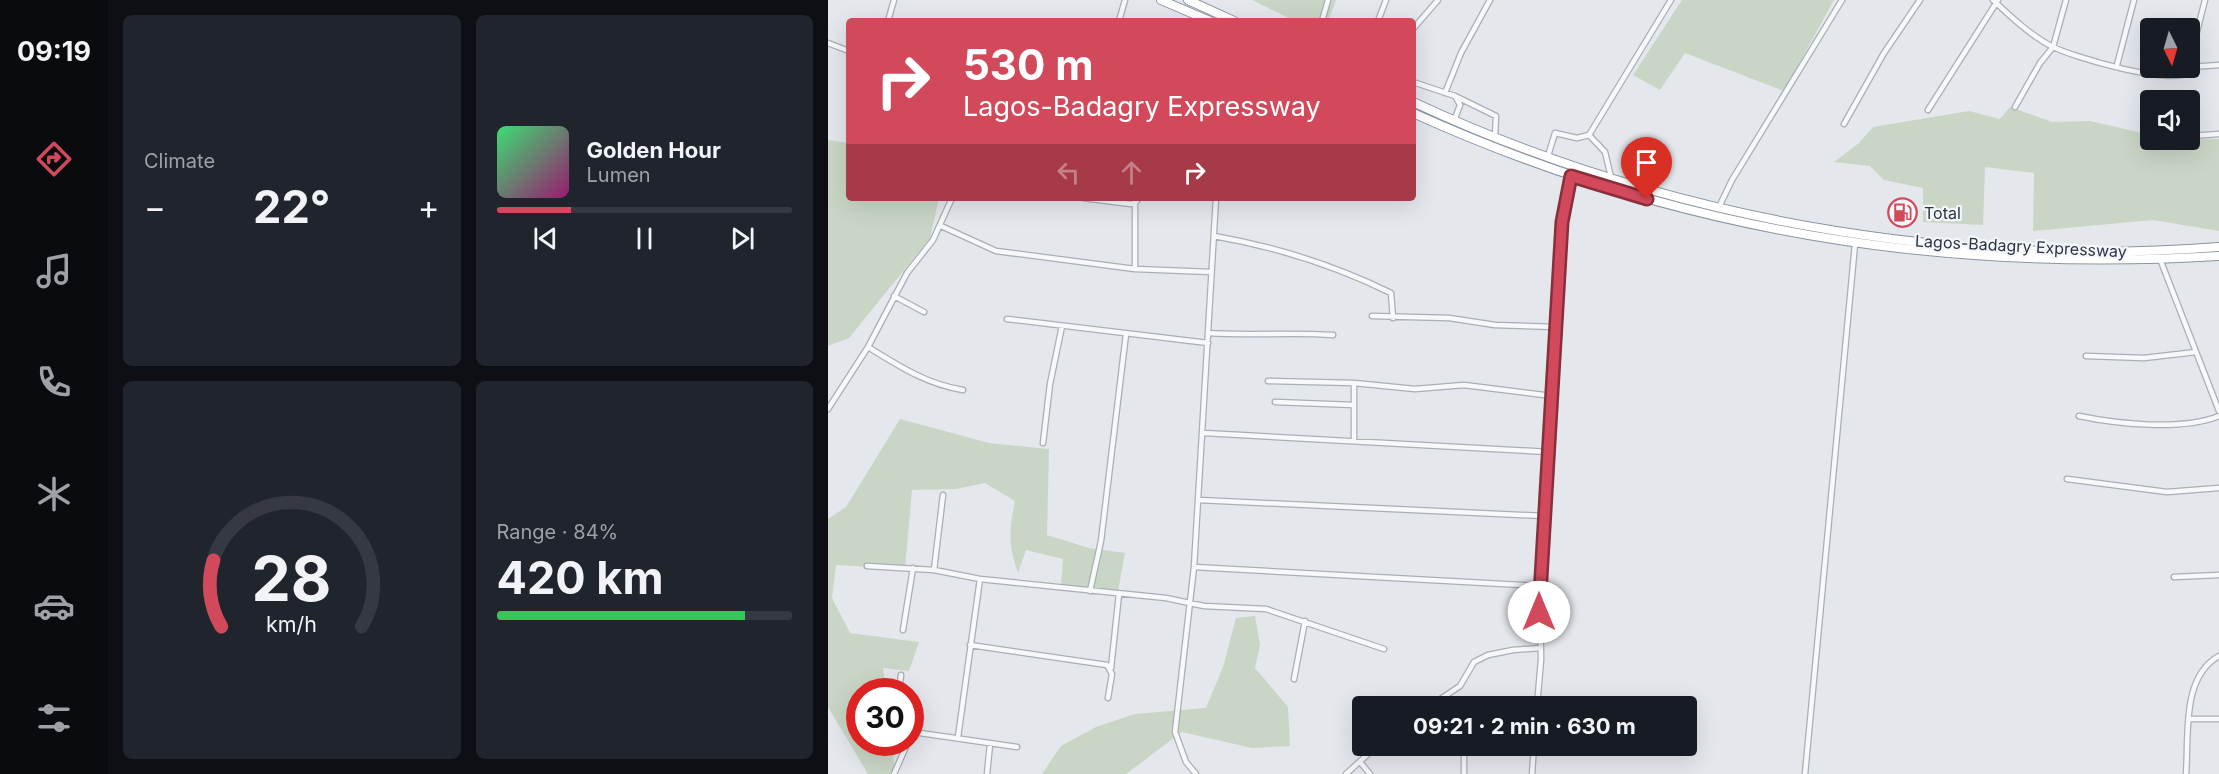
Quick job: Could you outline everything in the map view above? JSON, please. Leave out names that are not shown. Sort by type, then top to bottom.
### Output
[{"type":"highway","points":[[1161,0],[1203,18]]},
{"type":"highway","points":[[1188,0],[1227,18]]},
{"type":"highway","name":"Lagos-Badagry Expressway","points":[[1416,103],[1454,121],[1611,177],[1719,207],[1856,233],[1944,244],[2104,251],[2219,247]]},
{"type":"highway","name":"Lagos-Badagry Expressway","points":[[1416,114],[1571,176],[1666,205],[1854,244],[1997,258],[2101,261],[2219,256]]},
{"type":"street","points":[[889,18],[894,0]]},
{"type":"street","points":[[1120,18],[1125,0]]},
{"type":"street","points":[[1323,18],[1328,0]]},
{"type":"street","points":[[1379,18],[1386,0]]},
{"type":"street","points":[[1416,26],[1438,0]]},
{"type":"street","points":[[1445,93],[1461,53],[1490,0]]},
{"type":"street","points":[[1548,156],[1555,133],[1577,138],[1589,135],[1671,0]]},
{"type":"street","points":[[1719,207],[1732,180],[1842,0]]},
{"type":"street","points":[[1844,124],[1884,53],[1920,0]]},
{"type":"street","points":[[2015,107],[2040,63],[2053,47],[2066,0]]},
{"type":"street","points":[[2117,65],[2134,0]]},
{"type":"street","points":[[2200,20],[2205,0]]},
{"type":"street","points":[[1928,110],[1995,1],[2053,47],[2140,71]]},
{"type":"street","points":[[828,43],[846,50]]},
{"type":"street","points":[[2200,66],[2219,65]]},
{"type":"street","points":[[1416,83],[1455,96],[1496,116],[1495,136]]},
{"type":"street","points":[[1454,121],[1460,105],[1455,96]]},
{"type":"street","points":[[2200,135],[2219,134]]},
{"type":"street","points":[[1589,135],[1605,152],[1611,177]]},
{"type":"street","points":[[1538,696],[1540,648],[1539,586],[1562,222],[1571,176]]},
{"type":"street","points":[[828,409],[868,347],[894,296],[941,226],[951,201]]},
{"type":"street","points":[[1114,201],[1135,203],[1135,269]]},
{"type":"street","points":[[1196,774],[1186,762],[1175,732],[1194,567],[1204,433],[1216,201]]},
{"type":"street","points":[[941,226],[996,251],[1135,269],[1211,272]]},
{"type":"street","points":[[1214,236],[1262,244],[1340,268],[1371,282],[1391,292],[1393,318]]},
{"type":"street","points":[[1806,774],[1854,244]]},
{"type":"street","points":[[2079,416],[2102,421],[2193,424],[2219,414],[2212,390],[2160,259]]},
{"type":"street","points":[[894,296],[924,312]]},
{"type":"street","points":[[1372,316],[1449,318],[1495,325],[1557,327]]},
{"type":"street","points":[[1007,319],[1208,343]]},
{"type":"street","points":[[1043,442],[1050,384],[1062,326]]},
{"type":"street","points":[[1209,333],[1255,336],[1275,333],[1333,335]]},
{"type":"street","points":[[1090,591],[1101,541],[1126,334]]},
{"type":"street","points":[[868,347],[914,376],[941,386],[963,390]]},
{"type":"street","points":[[2086,356],[2144,358],[2196,352]]},
{"type":"street","points":[[1268,381],[1354,383],[1415,389],[1464,385],[1552,396]]},
{"type":"street","points":[[1354,383],[1354,441]]},
{"type":"street","points":[[2212,390],[2219,389]]},
{"type":"street","points":[[1275,402],[1354,405]]},
{"type":"street","points":[[1204,433],[1549,452]]},
{"type":"street","points":[[2067,479],[2167,492],[2219,488]]},
{"type":"street","points":[[934,570],[943,495]]},
{"type":"street","points":[[1198,500],[1544,516]]},
{"type":"street","points":[[867,566],[934,570],[980,579],[1166,598],[1189,603],[1266,609],[1384,650]]},
{"type":"street","points":[[1194,567],[1539,586]]},
{"type":"street","points":[[903,630],[914,568]]},
{"type":"street","points":[[2174,577],[2219,575]]},
{"type":"street","points":[[958,737],[980,579]]},
{"type":"street","points":[[1108,698],[1119,594]]},
{"type":"street","points":[[1294,679],[1305,621]]},
{"type":"street","points":[[970,645],[1107,665],[1111,668]]},
{"type":"street","points":[[1445,696],[1460,686],[1474,662],[1488,655],[1540,648]]},
{"type":"street","points":[[2186,774],[2192,694],[2200,673],[2208,663],[2219,656]]},
{"type":"street","points":[[2190,719],[2219,720]]},
{"type":"street","points":[[924,734],[958,737],[1017,747]]},
{"type":"street","points":[[987,774],[990,744]]},
{"type":"street","points":[[894,774],[902,756]]},
{"type":"street","points":[[1346,774],[1366,756]]},
{"type":"street","points":[[1464,756],[1464,774]]},
{"type":"street","points":[[1532,774],[1533,756]]},
{"type":"street","points":[[1360,762],[1370,774]]},
{"type":"green space","points":[[1252,0],[1336,0],[1329,18],[1289,18]]},
{"type":"green space","points":[[1682,0],[1834,0],[1784,91],[1685,53],[1660,90],[1633,75]]},
{"type":"green space","points":[[2010,107],[2052,122],[2090,121],[2140,132],[2140,150],[2200,150],[2200,139],[2219,139],[2219,231],[2153,220],[2033,231],[2034,173],[1985,167],[1983,225],[1923,222],[1923,188],[1884,180],[1870,166],[1834,162],[1859,143],[1873,127],[1969,111],[2000,119]]},
{"type":"green space","points":[[828,140],[846,143],[846,201],[938,201],[930,238],[849,338],[828,346]]},
{"type":"green space","points":[[900,419],[989,443],[1049,449],[1047,535],[1089,548],[1125,553],[1118,591],[1061,585],[1063,559],[1026,550],[1018,573],[1010,537],[1015,501],[985,483],[956,489],[912,490],[905,569],[836,565],[832,598],[850,633],[919,642],[909,671],[883,668],[884,678],[846,678],[846,737],[828,707],[828,519],[846,507]]},
{"type":"green space","points":[[1255,616],[1260,645],[1255,668],[1288,707],[1290,746],[1252,748],[1182,732],[1126,774],[1042,774],[1061,746],[1096,727],[1135,714],[1206,708],[1223,667],[1236,618]]},
{"type":"green space","points":[[857,756],[893,756],[895,774],[868,774]]},
{"type":"place","name":"Total","points":[[1903,213]]},
{"type":"route","points":[[1539,612],[1562,222],[1566,194],[1571,176],[1647,199]]}]
